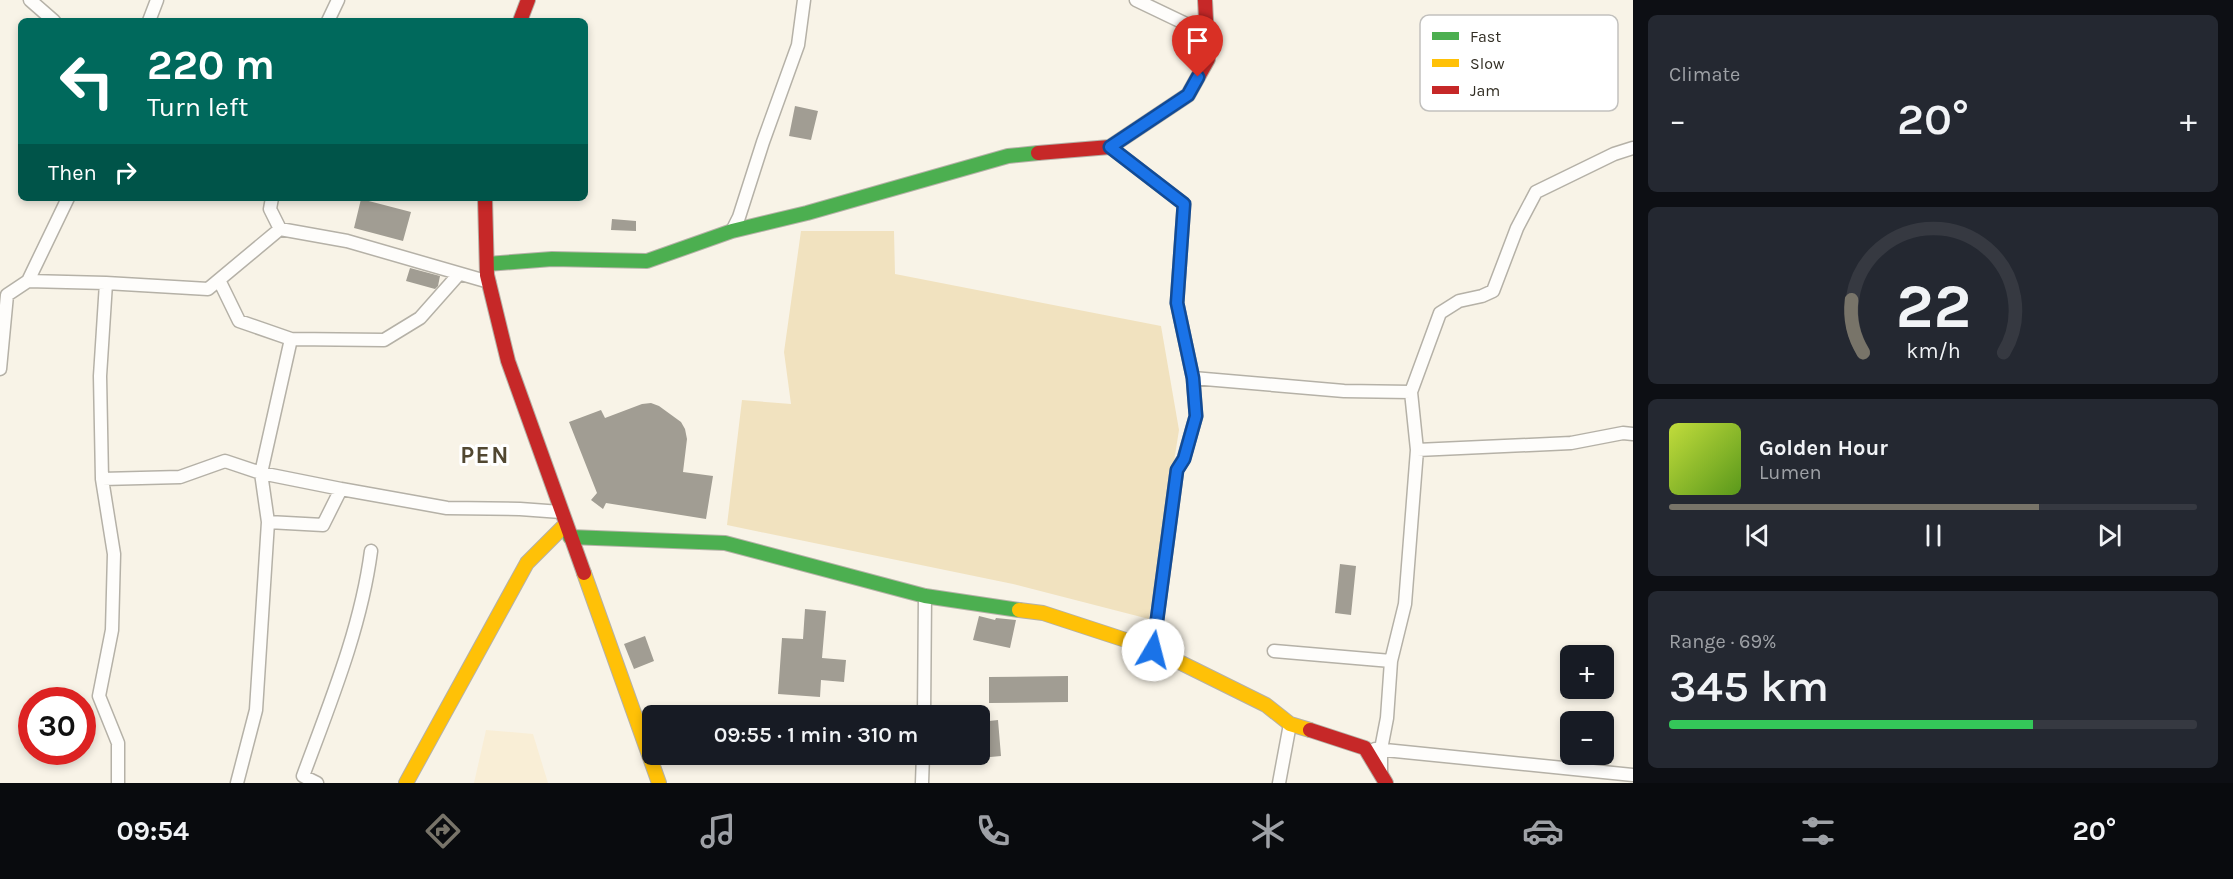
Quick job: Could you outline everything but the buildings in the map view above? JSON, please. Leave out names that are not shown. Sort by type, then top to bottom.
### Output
[{"type":"street","points":[[30,0],[51,18]]},
{"type":"street","points":[[150,18],[157,0]]},
{"type":"street","points":[[329,18],[338,0]]},
{"type":"street","points":[[521,18],[528,0]]},
{"type":"street","points":[[732,231],[739,217],[798,45],[804,0]]},
{"type":"street","points":[[1136,0],[1207,34]]},
{"type":"street","points":[[487,264],[552,259],[647,261],[732,231],[807,213],[1008,156],[1110,147],[1188,95],[1208,59],[1206,0]]},
{"type":"street","points":[[1110,147],[1184,204],[1177,303],[1193,378],[1196,416],[1184,459],[1177,470],[1153,650]]},
{"type":"street","points":[[1383,778],[1381,749],[1387,718],[1391,662],[1405,604],[1417,450],[1411,392],[1440,313],[1459,301],[1482,296],[1492,291],[1517,228],[1536,192],[1614,154],[1633,148]]},
{"type":"street","points":[[28,281],[67,201]]},
{"type":"street","points":[[271,201],[270,209],[280,229]]},
{"type":"street","points":[[485,201],[489,282],[508,362],[659,783]]},
{"type":"street","points":[[280,229],[347,241],[489,282]]},
{"type":"street","points":[[0,369],[3,296],[28,281],[208,289],[280,229]]},
{"type":"street","points":[[219,280],[239,321],[291,339],[384,340],[420,318],[459,274]]},
{"type":"street","points":[[106,283],[100,376],[102,479],[114,554],[112,630],[99,696],[118,743],[118,783]]},
{"type":"street","points":[[237,783],[255,710],[268,522],[261,473],[291,339]]},
{"type":"street","points":[[1193,378],[1344,391],[1411,392]]},
{"type":"street","points":[[1417,450],[1571,443],[1623,433],[1633,434]]},
{"type":"street","points":[[102,479],[180,477],[225,461],[261,473],[447,508],[520,509],[565,525],[725,543],[925,596],[1043,614],[1153,650],[1266,705],[1290,724],[1365,748],[1633,775]]},
{"type":"street","points":[[268,522],[323,525],[341,489]]},
{"type":"street","points":[[406,783],[527,563],[565,525]]},
{"type":"street","points":[[317,783],[303,776],[333,693],[367,585],[371,551]]},
{"type":"street","points":[[924,705],[925,596]]},
{"type":"street","points":[[1274,651],[1391,662]]},
{"type":"street","points":[[1279,783],[1290,724]]},
{"type":"street","points":[[1365,748],[1383,778]]},
{"type":"street","points":[[922,783],[923,765]]},
{"type":"shaded area","points":[[801,231],[894,231],[895,274],[1161,326],[1179,430],[1149,619],[1013,584],[727,525],[742,400],[791,404],[784,352]]},
{"type":"shaded area","points":[[486,730],[533,734],[548,783],[474,783]]},
{"type":"traffic: fast","points":[[487,264],[552,259],[647,261],[732,231],[807,213],[1008,156],[1038,153]]},
{"type":"traffic: fast","points":[[570,537],[725,543],[925,596],[1019,610]]},
{"type":"traffic: slow","points":[[406,783],[527,563],[565,525]]},
{"type":"traffic: slow","points":[[584,573],[659,783]]},
{"type":"traffic: slow","points":[[1019,610],[1043,613],[1153,649],[1266,705],[1290,724],[1310,730]]},
{"type":"traffic: jam","points":[[521,18],[528,0]]},
{"type":"traffic: jam","points":[[1038,153],[1110,147],[1188,95],[1208,59],[1205,0]]},
{"type":"traffic: jam","points":[[485,201],[487,275],[508,361],[584,573]]},
{"type":"traffic: jam","points":[[1310,730],[1365,748],[1386,783]]},
{"type":"district","name":"PEN","points":[[485,455]]},
{"type":"route","points":[[1153,650],[1177,470],[1184,459],[1196,416],[1193,378],[1177,303],[1184,204],[1110,147],[1188,95],[1198,77]]}]
